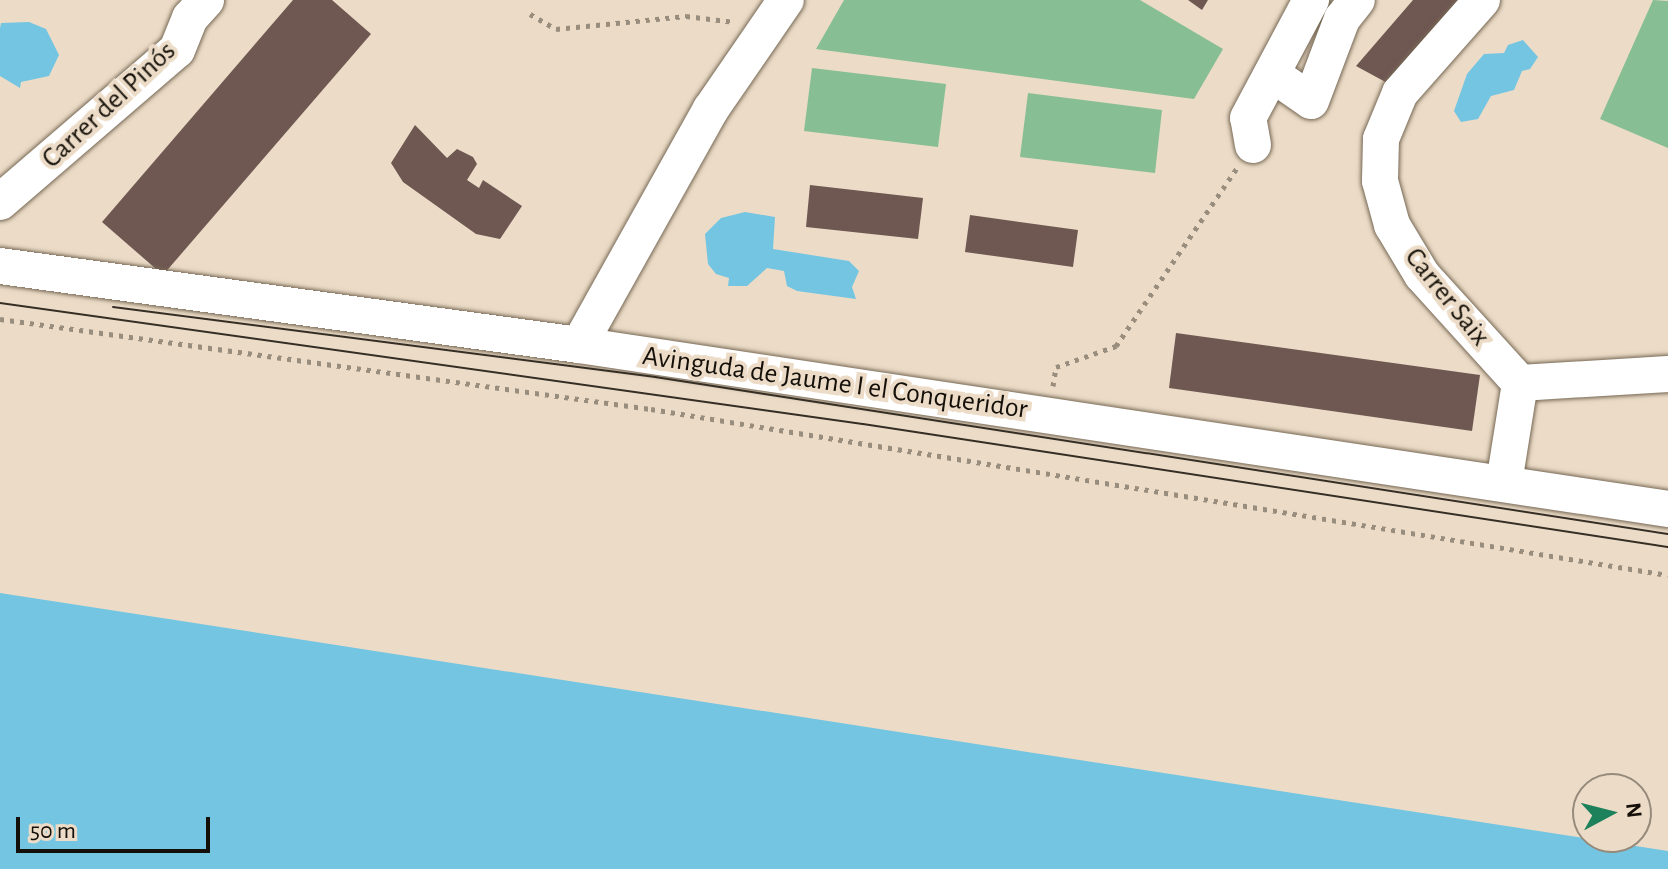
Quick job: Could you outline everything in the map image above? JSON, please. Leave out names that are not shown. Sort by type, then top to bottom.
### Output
[{"type":"street","points":[[579,345],[711,109],[786,0]]},
{"type":"street","points":[[1253,145],[1248,118],[1311,0]]},
{"type":"street","points":[[1272,74],[1311,101],[1342,19],[1357,0]]},
{"type":"street","name":"Carrer Saix","points":[[1482,0],[1400,93],[1381,139],[1380,181],[1392,225],[1422,275],[1520,383]]},
{"type":"street","name":"Carrer del Pinós","points":[[0,202],[177,50],[192,6]]},
{"type":"street","name":"Avinguda de Jaume I el Conqueridor","points":[[0,266],[579,345],[1668,509]]},
{"type":"street","points":[[1504,483],[1520,383],[1668,374]]},
{"type":"path","points":[[530,14],[556,29],[710,16]]},
{"type":"path","points":[[1048,415],[1056,367],[1116,346],[1253,145]]},
{"type":"path","points":[[0,319],[651,409],[1668,575]]},
{"type":"green space","points":[[844,0],[1140,0],[1223,49],[1194,99],[816,49]]},
{"type":"green space","points":[[1653,0],[1668,1],[1668,148],[1600,119]]},
{"type":"green space","points":[[812,68],[946,84],[938,147],[804,131]]},
{"type":"green space","points":[[1028,93],[1162,110],[1155,173],[1020,157]]},
{"type":"water","points":[[29,22],[46,29],[59,55],[49,76],[21,82],[20,88],[0,76],[0,28],[1,23]]},
{"type":"water","points":[[1523,40],[1538,57],[1530,69],[1522,71],[1514,90],[1491,96],[1478,119],[1461,122],[1454,111],[1467,74],[1484,54],[1504,53],[1508,45]]},
{"type":"water","points":[[745,212],[775,217],[773,249],[849,261],[859,271],[852,287],[856,299],[797,291],[787,286],[784,271],[767,268],[747,286],[728,286],[729,278],[716,274],[708,264],[705,234],[721,218]]},
{"type":"water","points":[[0,593],[1572,836],[1572,853],[1652,853],[1652,849],[1668,851],[1668,869],[0,869]]},
{"type":"building","points":[[293,0],[332,0],[371,34],[163,275],[102,222]]},
{"type":"building","points":[[1188,0],[1208,0],[1202,10]]},
{"type":"building","points":[[1413,0],[1469,0],[1391,85],[1356,66]]},
{"type":"building","points":[[415,125],[447,158],[457,149],[473,157],[477,164],[467,180],[479,188],[483,180],[522,206],[500,239],[476,234],[403,182],[391,163]]},
{"type":"building","points":[[810,185],[923,198],[918,239],[806,227]]},
{"type":"building","points":[[970,215],[1078,230],[1073,267],[965,252]]},
{"type":"building","points":[[1176,333],[1480,375],[1472,431],[1169,388]]},
{"type":"tram line","points":[[0,303],[863,424],[1668,547]]},
{"type":"tram line","points":[[113,307],[655,377],[1668,534]]}]
